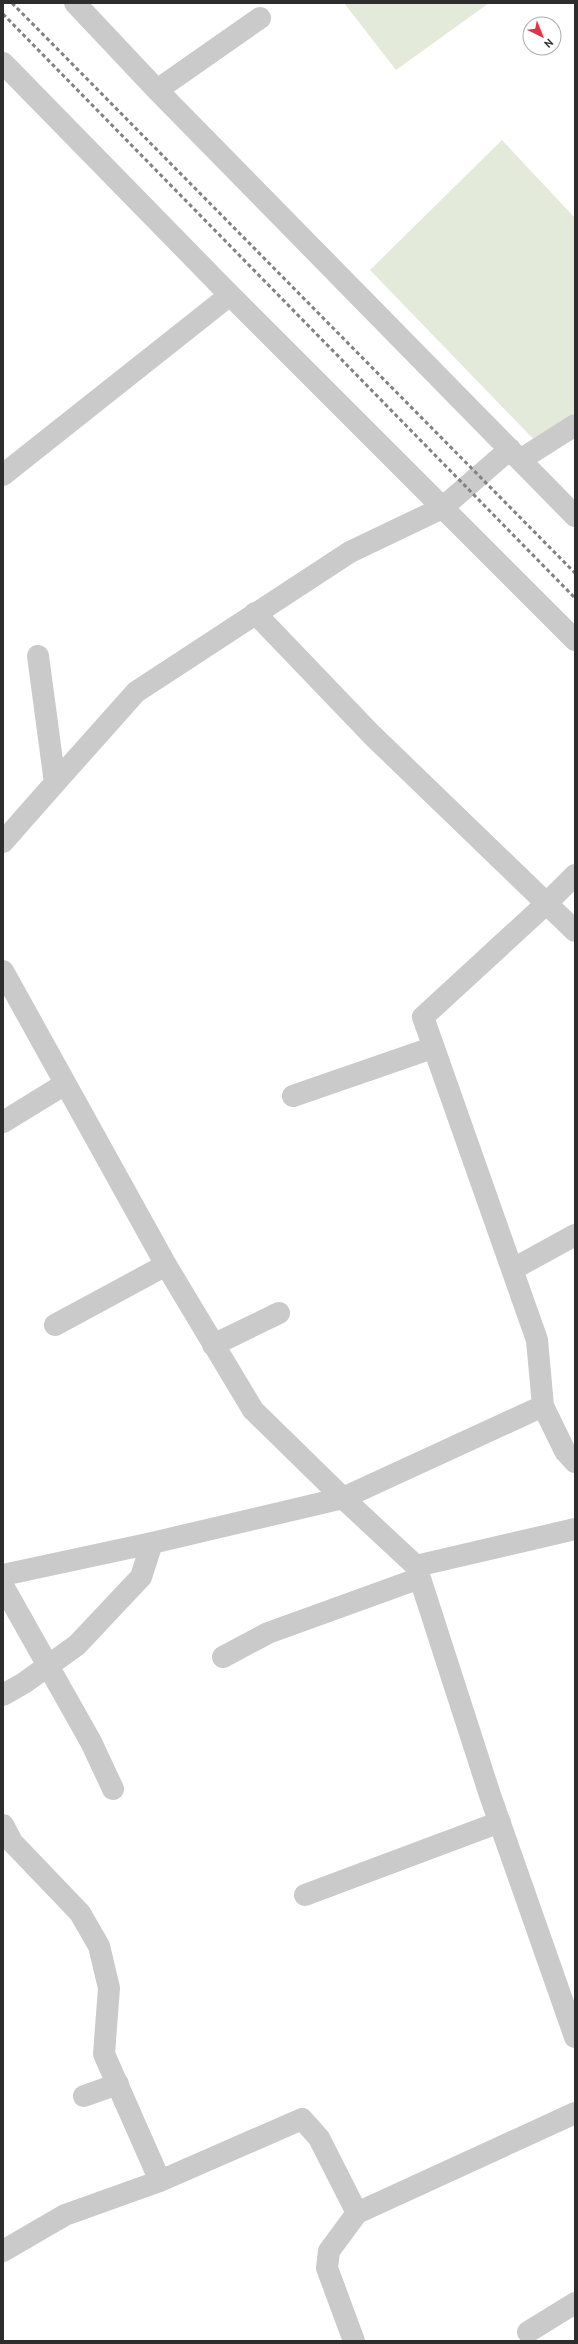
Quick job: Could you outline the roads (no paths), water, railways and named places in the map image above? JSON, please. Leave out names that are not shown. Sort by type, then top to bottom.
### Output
[{"type":"street","points":[[75,3],[157,90],[575,516]]},
{"type":"street","points":[[157,90],[260,18]]},
{"type":"street","points":[[3,64],[230,295],[575,640]]},
{"type":"street","points":[[3,475],[230,295]]},
{"type":"street","points":[[3,842],[136,692],[350,552],[442,508],[515,455],[575,425]]},
{"type":"street","points":[[255,613],[372,735],[575,931]]},
{"type":"street","points":[[38,656],[55,783]]},
{"type":"street","points":[[575,875],[547,903],[423,1017],[432,1048],[513,1269],[537,1340],[543,1406],[565,1451],[575,1462]]},
{"type":"street","points":[[3,971],[166,1265],[212,1345],[253,1410],[418,1572],[500,1822],[575,2037]]},
{"type":"street","points":[[293,1096],[432,1048]]},
{"type":"street","points":[[3,1122],[65,1084]]},
{"type":"street","points":[[513,1269],[575,1235]]},
{"type":"street","points":[[55,1325],[166,1265]]},
{"type":"street","points":[[212,1345],[279,1314]]},
{"type":"street","points":[[3,1576],[343,1498],[543,1406]]},
{"type":"street","points":[[223,1657],[268,1633],[418,1572],[575,1529]]},
{"type":"street","points":[[3,1695],[47,1667],[77,1645],[141,1578],[152,1543]]},
{"type":"street","points":[[3,1586],[47,1667],[91,1742],[113,1789]]},
{"type":"street","points":[[305,1895],[500,1822]]},
{"type":"street","points":[[3,1825],[12,1842],[80,1913],[99,1946],[109,1988],[104,2054],[160,2181]]},
{"type":"street","points":[[84,2096],[118,2084]]},
{"type":"street","points":[[354,2341],[327,2268],[329,2251],[356,2213],[575,2112]]},
{"type":"street","points":[[3,2251],[65,2215],[160,2181],[302,2119],[318,2138],[356,2213]]},
{"type":"street","points":[[528,2332],[575,2303]]},
{"type":"railway","points":[[12,3],[575,573]]},
{"type":"railway","points":[[3,14],[575,598]]}]
